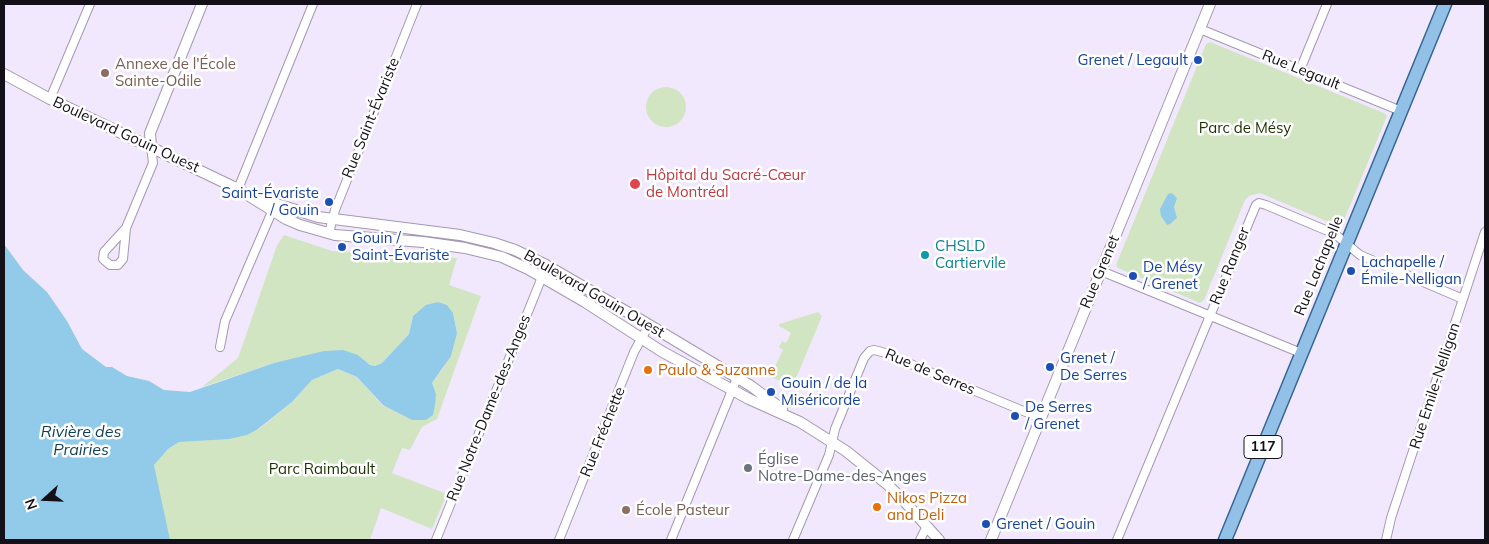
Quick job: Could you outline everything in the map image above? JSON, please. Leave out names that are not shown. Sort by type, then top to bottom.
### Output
[{"type":"main road","name":"Rue Lachapelle","points":[[1225,540],[1445,4]]},
{"type":"street","points":[[50,100],[90,4]]},
{"type":"street","points":[[126,228],[104,252],[103,259],[110,266],[118,265],[123,259],[126,228],[153,163],[150,133],[202,4]]},
{"type":"street","points":[[238,189],[313,4]]},
{"type":"street","name":"Rue Saint-Évariste","points":[[329,234],[332,219],[417,4]]},
{"type":"street","name":"Rue Grenet","points":[[991,540],[1210,4]]},
{"type":"street","points":[[1300,70],[1327,4]]},
{"type":"street","name":"Rue Legault","points":[[1200,29],[1401,111]]},
{"type":"street","name":"Boulevard Gouin Ouest","points":[[4,74],[50,100],[249,194],[274,207],[295,223],[329,234],[378,240],[432,243],[502,257],[542,277],[661,351],[749,399],[800,422]]},
{"type":"street","name":"Rue Ranger","points":[[1117,540],[1252,210],[1257,204],[1266,205],[1335,234],[1364,257],[1463,299]]},
{"type":"street","points":[[220,347],[225,321],[274,207]]},
{"type":"street","name":"Boulevard Gouin Ouest","points":[[274,207],[332,219],[460,236],[494,243],[534,259],[755,389],[800,422],[832,442],[879,476],[939,540]]},
{"type":"street","name":"Rue Emile-Nelligan","points":[[1386,540],[1391,518],[1485,232]]},
{"type":"street","points":[[1101,271],[1301,353]]},
{"type":"street","name":"Rue Notre-Dame-des-Anges","points":[[436,540],[542,277]]},
{"type":"street","name":"Rue Fréchette","points":[[559,540],[631,361],[649,325]]},
{"type":"street","name":"Rue de Serres","points":[[794,540],[829,455],[835,429],[864,358],[872,350],[882,352],[1040,418]]},
{"type":"street","points":[[671,540],[737,378]]},
{"type":"street","points":[[920,540],[927,526]]},
{"type":"green space","name":"Parc de Mésy","points":[[1210,42],[1384,113],[1387,116],[1342,225],[1338,226],[1260,193],[1249,196],[1245,200],[1204,300],[1200,303],[1118,268],[1116,265],[1206,44]]},
{"type":"green space","points":[[670,87],[677,90],[683,96],[686,107],[685,115],[677,124],[670,127],[662,127],[655,124],[647,115],[646,103],[649,96],[658,88]]},
{"type":"green space","name":"Parc Raimbault","points":[[284,235],[332,251],[457,258],[449,285],[481,296],[437,419],[422,427],[410,450],[402,448],[392,473],[447,494],[432,529],[381,508],[370,540],[162,540],[154,464],[168,449],[179,442],[259,429],[292,402],[312,380],[338,369],[357,377],[383,406],[436,394],[432,383],[444,367],[457,333],[453,313],[413,316],[409,334],[382,363],[375,366],[370,365],[358,355],[274,363],[202,387],[238,358],[277,245]]},
{"type":"green space","points":[[818,312],[822,316],[792,388],[770,376],[783,350],[779,347],[782,341],[786,343],[791,333],[779,326],[779,324]]},
{"type":"water","points":[[1172,193],[1177,198],[1174,207],[1177,218],[1167,225],[1161,216],[1160,209],[1168,194]]},
{"type":"water","name":"Rivière des Prairies","points":[[4,244],[23,270],[47,292],[67,321],[82,349],[106,367],[112,367],[127,376],[149,381],[164,390],[190,392],[274,363],[324,351],[343,350],[358,355],[370,365],[375,366],[382,363],[409,334],[413,316],[426,305],[438,302],[447,305],[453,313],[457,333],[451,356],[432,383],[436,394],[433,415],[426,420],[412,420],[383,405],[357,377],[338,369],[312,380],[292,402],[258,429],[247,435],[229,439],[179,442],[168,449],[154,465],[170,540],[4,540]]},
{"type":"place","name":"Grenet / Legault","points":[[1198,60]]},
{"type":"place","name":"Annexe de l'École Sainte-Odile","points":[[105,73]]},
{"type":"place","name":"Hôpital du Sacré-Cœur de Montréal","points":[[635,184]]},
{"type":"place","name":"Saint-Évariste / Gouin","points":[[329,202]]},
{"type":"place","name":"Gouin / Saint-Évariste","points":[[342,247]]},
{"type":"place","name":"CHSLD Cartiervile","points":[[925,255]]},
{"type":"place","name":"Lachapelle / Émile-Nelligan","points":[[1351,271]]},
{"type":"place","name":"De Mésy / Grenet","points":[[1133,276]]},
{"type":"place","name":"Grenet / De Serres","points":[[1050,367]]},
{"type":"place","name":"Paulo & Suzanne","points":[[648,370]]},
{"type":"place","name":"Gouin / de la Miséricorde","points":[[771,392]]},
{"type":"place","name":"De Serres / Grenet","points":[[1015,416]]},
{"type":"place","name":"Église Notre-Dame-des-Anges","points":[[748,468]]},
{"type":"place","name":"Nikos Pizza and Deli","points":[[877,507]]},
{"type":"place","name":"École Pasteur","points":[[626,510]]},
{"type":"place","name":"Grenet / Gouin","points":[[986,524]]}]
